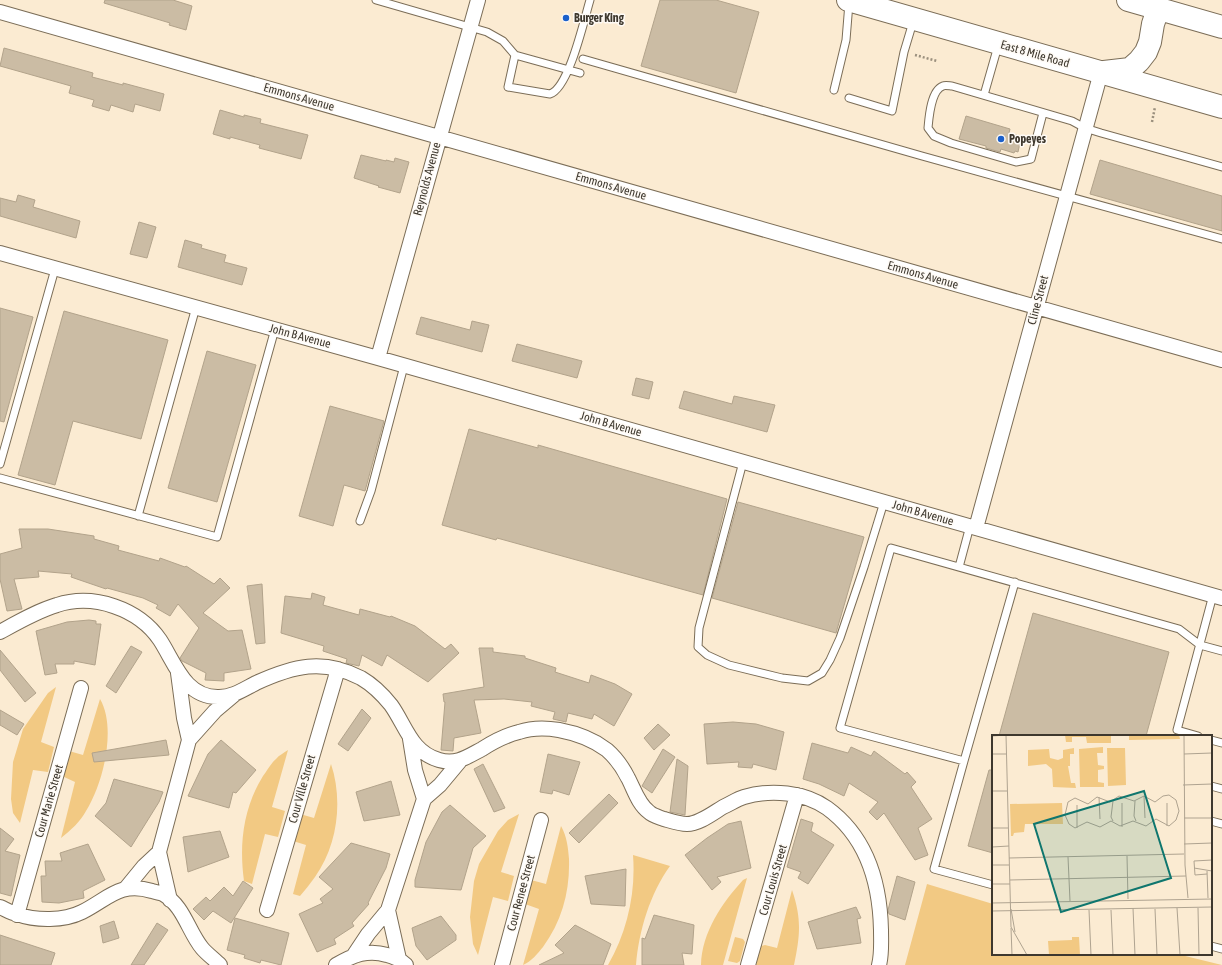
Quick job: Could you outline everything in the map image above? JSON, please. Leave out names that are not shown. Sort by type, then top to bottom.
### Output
[{"type":"highway","name":"East 8 Mile Road","points":[[849,0],[914,20],[1222,107]]},
{"type":"highway","points":[[1128,0],[1159,6],[1222,27]]},
{"type":"highway","points":[[1101,72],[1130,69],[1139,61],[1146,52],[1150,42],[1153,24],[1159,6]]},
{"type":"street","name":"Reynolds Avenue","points":[[378,358],[478,0]]},
{"type":"street","name":"Emmons Avenue","points":[[0,12],[1222,360]]},
{"type":"street","name":"Cline Street","points":[[973,527],[1037,307],[1101,72]]},
{"type":"street","name":"John B Avenue","points":[[0,253],[378,358],[1217,596]]},
{"type":"street","points":[[0,632],[22,620],[59,604],[74,601],[91,601],[110,605],[125,610],[145,624],[160,640],[177,671],[187,684],[196,691],[206,695],[219,697],[234,694],[287,670],[304,666],[338,669],[362,679],[378,690],[396,713],[415,746],[425,754],[437,760],[449,762],[460,761]]},
{"type":"street","name":"Cour Ville Street","points":[[267,910],[338,669]]},
{"type":"street","points":[[177,671],[189,740]]},
{"type":"street","name":"Cour Marie Street","points":[[17,915],[81,688]]},
{"type":"street","points":[[170,900],[159,852],[189,740],[215,711],[234,694]]},
{"type":"street","points":[[354,955],[368,934],[388,910],[424,799],[440,785],[460,761],[518,732],[535,729],[558,730],[589,740],[607,751],[628,777],[646,810],[654,816],[677,823],[688,824],[697,822],[742,797],[762,793],[784,792],[797,795],[827,808],[856,838],[868,859],[879,895],[881,944],[880,965]]},
{"type":"street","points":[[410,737],[415,770],[424,799]]},
{"type":"street","name":"Cour Louis Street","points":[[748,965],[797,795]]},
{"type":"street","name":"Cour Renee Street","points":[[502,965],[541,820]]},
{"type":"street","points":[[126,888],[144,866],[159,852]]},
{"type":"street","points":[[0,907],[17,915],[54,919],[82,912],[112,893],[126,888],[141,887],[163,894],[170,900],[183,914],[202,948],[220,965]]},
{"type":"street","points":[[388,910],[403,962]]},
{"type":"street","points":[[336,965],[354,955],[365,952],[380,953],[403,962]]},
{"type":"lane","points":[[376,0],[487,32],[497,37],[510,47],[515,55],[580,73]]},
{"type":"lane","points":[[515,55],[508,84],[510,88],[552,94],[560,87],[569,70],[590,0]]},
{"type":"lane","points":[[834,90],[846,40],[849,0]]},
{"type":"lane","points":[[849,98],[892,111],[904,52],[914,20]]},
{"type":"lane","points":[[984,95],[998,44]]},
{"type":"lane","points":[[583,59],[922,156],[1222,239]]},
{"type":"lane","points":[[1044,113],[1031,159],[1016,162],[951,143],[934,136],[928,128],[932,100],[938,90],[943,86],[952,86],[1072,121],[1085,128],[1222,167]]},
{"type":"lane","points":[[0,464],[55,269]]},
{"type":"lane","points":[[138,516],[196,308]]},
{"type":"lane","points":[[0,478],[217,537],[275,329]]},
{"type":"lane","points":[[360,522],[371,491],[404,366]]},
{"type":"lane","points":[[743,462],[699,628],[698,647],[707,655],[729,665],[782,678],[808,681],[822,674],[840,638],[884,502]]},
{"type":"lane","points":[[959,567],[973,527]]},
{"type":"lane","points":[[964,761],[840,728],[891,548],[1179,629],[1200,645],[1222,651]]},
{"type":"lane","points":[[992,885],[934,869],[1015,582]]},
{"type":"lane","points":[[1194,735],[1177,730],[1200,645],[1217,596]]},
{"type":"lane","points":[[1212,740],[1222,743]]},
{"type":"lane","points":[[1212,786],[1222,789]]},
{"type":"lane","points":[[1212,821],[1222,824]]},
{"type":"lane","points":[[1212,946],[1222,949]]},
{"type":"path","points":[[904,52],[937,61]]},
{"type":"path","points":[[1152,122],[1153,115]]},
{"type":"shaded area","points":[[56,687],[41,742],[54,747],[48,772],[33,770],[20,823],[13,813],[11,799],[13,762],[23,729],[48,693]]},
{"type":"shaded area","points":[[100,699],[105,711],[108,740],[106,756],[98,786],[84,815],[75,826],[61,838],[75,782],[62,776],[69,751],[83,755]]},
{"type":"shaded area","points":[[288,750],[272,807],[285,811],[278,837],[265,834],[252,884],[244,881],[242,854],[244,827],[247,814],[256,788],[263,776],[274,761]]},
{"type":"shaded area","points":[[331,764],[337,792],[336,822],[333,837],[323,864],[300,896],[293,894],[306,845],[293,841],[300,814],[314,818]]},
{"type":"shaded area","points":[[519,814],[501,872],[514,876],[508,901],[493,897],[478,955],[473,944],[470,917],[474,881],[479,864],[498,831],[508,820]]},
{"type":"shaded area","points":[[561,826],[568,846],[569,859],[568,883],[564,905],[550,937],[537,955],[523,965],[539,909],[525,904],[531,880],[546,884]]},
{"type":"shaded area","points":[[633,855],[670,866],[651,900],[640,939],[636,965],[608,965],[615,952],[629,912],[633,884]]},
{"type":"shaded area","points":[[747,878],[723,965],[701,965],[705,941],[714,919],[735,889],[743,880]]},
{"type":"shaded area","points":[[927,884],[992,904],[992,955],[1181,955],[1222,965],[905,965]]},
{"type":"shaded area","points":[[792,890],[799,919],[799,936],[794,965],[756,965],[761,946],[765,945],[777,948]]},
{"type":"shaded area","points":[[735,937],[743,939],[745,942],[740,961],[737,963],[728,961]]},
{"type":"building","points":[[105,0],[173,0],[192,6],[186,30],[169,25],[170,23],[104,3]]},
{"type":"building","points":[[660,0],[716,0],[759,12],[736,93],[641,66]]},
{"type":"building","points":[[4,48],[93,73],[92,77],[123,85],[123,83],[164,94],[160,111],[135,104],[133,112],[111,105],[109,111],[92,106],[94,100],[69,93],[71,86],[0,66]]},
{"type":"building","points":[[220,110],[244,117],[244,115],[261,119],[260,123],[308,135],[301,159],[259,148],[260,145],[213,134]]},
{"type":"building","points":[[966,116],[1010,129],[1009,133],[1021,138],[1018,152],[1015,151],[1014,153],[1001,149],[1000,152],[986,148],[986,146],[959,139]]},
{"type":"building","points":[[361,155],[386,161],[394,162],[395,158],[409,162],[400,193],[354,178]]},
{"type":"building","points":[[1100,160],[1222,196],[1222,231],[1090,194]]},
{"type":"building","points":[[18,195],[35,200],[33,207],[80,221],[76,238],[0,216],[0,198],[16,202]]},
{"type":"building","points":[[139,222],[156,227],[147,258],[130,254]]},
{"type":"building","points":[[185,240],[202,245],[201,248],[226,255],[224,262],[247,268],[242,285],[178,267]]},
{"type":"building","points":[[0,308],[33,317],[4,422],[0,421]]},
{"type":"building","points":[[64,311],[168,340],[141,439],[73,421],[55,485],[18,475]]},
{"type":"building","points":[[421,317],[470,330],[472,321],[489,325],[482,352],[416,334]]},
{"type":"building","points":[[517,344],[582,361],[577,378],[512,361]]},
{"type":"building","points":[[207,351],[256,365],[217,502],[168,488]]},
{"type":"building","points":[[636,378],[653,382],[649,399],[632,395]]},
{"type":"building","points":[[684,391],[732,404],[734,396],[775,405],[767,432],[679,408]]},
{"type":"building","points":[[330,406],[384,421],[365,491],[344,485],[333,526],[299,516]]},
{"type":"building","points":[[469,429],[538,448],[538,445],[727,499],[703,595],[497,538],[496,540],[442,525]]},
{"type":"building","points":[[738,502],[864,537],[836,633],[712,598]]},
{"type":"building","points":[[19,529],[48,529],[94,536],[94,539],[119,546],[118,550],[159,561],[160,558],[185,567],[186,566],[214,584],[220,578],[230,588],[203,613],[228,631],[242,630],[251,669],[224,673],[224,681],[205,680],[206,673],[182,661],[180,658],[199,628],[178,604],[170,616],[156,608],[158,605],[143,598],[107,588],[106,589],[71,577],[72,574],[38,571],[39,577],[14,579],[22,609],[7,611],[0,579],[0,554],[22,548]]},
{"type":"building","points":[[262,584],[265,643],[256,644],[247,586]]},
{"type":"building","points":[[312,593],[325,597],[323,605],[359,615],[360,609],[391,616],[415,626],[445,649],[451,644],[459,653],[428,682],[387,655],[382,666],[362,655],[359,666],[346,663],[347,659],[323,651],[324,646],[281,633],[285,596],[311,599]]},
{"type":"building","points":[[1033,613],[1169,652],[1146,735],[999,735]]},
{"type":"building","points":[[89,620],[96,621],[96,624],[101,624],[95,665],[74,661],[74,664],[55,664],[57,673],[45,675],[36,631],[67,622]]},
{"type":"building","points":[[131,646],[142,652],[116,693],[106,686]]},
{"type":"building","points":[[479,648],[493,648],[493,652],[525,656],[525,658],[556,668],[555,672],[589,683],[591,675],[615,684],[632,694],[614,726],[594,714],[592,719],[568,713],[566,722],[553,719],[555,712],[531,706],[532,702],[504,699],[474,700],[481,733],[454,738],[453,751],[441,750],[445,702],[443,694],[484,687]]},
{"type":"building","points":[[0,650],[36,693],[25,702],[0,670]]},
{"type":"building","points":[[362,709],[371,718],[348,751],[338,744]]},
{"type":"building","points":[[0,710],[24,724],[17,735],[0,725]]},
{"type":"building","points":[[733,722],[756,724],[784,732],[776,770],[753,764],[752,768],[738,767],[739,762],[707,764],[704,724]]},
{"type":"building","points":[[658,724],[670,735],[654,750],[644,738]]},
{"type":"building","points":[[166,740],[169,755],[94,762],[92,753]]},
{"type":"building","points":[[221,740],[256,770],[236,793],[233,792],[229,808],[188,796],[208,754]]},
{"type":"building","points":[[812,743],[848,753],[851,747],[871,756],[874,751],[905,774],[907,772],[916,782],[911,787],[932,819],[918,828],[928,855],[915,860],[884,813],[877,820],[869,812],[878,802],[849,783],[844,796],[819,784],[803,779]]},
{"type":"building","points":[[663,749],[675,757],[652,793],[642,786]]},
{"type":"building","points":[[548,754],[580,762],[569,795],[553,790],[552,794],[540,792]]},
{"type":"building","points":[[677,759],[688,766],[685,815],[670,812]]},
{"type":"building","points":[[483,764],[505,808],[494,812],[474,769]]},
{"type":"building","points":[[989,770],[992,770],[992,853],[968,846]]},
{"type":"building","points":[[114,779],[163,792],[159,802],[131,847],[95,816],[106,803]]},
{"type":"building","points":[[391,781],[400,815],[364,821],[356,792]]},
{"type":"building","points":[[609,794],[618,803],[579,843],[569,833]]},
{"type":"building","points":[[450,805],[486,836],[473,848],[461,890],[415,887],[415,880],[426,842],[442,812]]},
{"type":"building","points":[[801,819],[813,823],[811,831],[834,845],[808,884],[798,878],[801,872],[787,867]]},
{"type":"building","points":[[741,821],[751,868],[717,877],[721,882],[712,890],[685,855],[728,824]]},
{"type":"building","points":[[0,828],[14,839],[5,851],[20,855],[11,896],[0,893]]},
{"type":"building","points":[[220,831],[229,857],[188,872],[183,837]]},
{"type":"building","points":[[351,843],[390,854],[386,868],[368,903],[369,904],[352,923],[354,926],[334,939],[336,944],[317,952],[299,914],[323,903],[320,899],[333,889],[319,877]]},
{"type":"building","points":[[88,844],[105,880],[83,891],[84,898],[59,903],[42,902],[41,876],[46,876],[45,861],[62,861],[60,853]]},
{"type":"building","points":[[626,869],[625,906],[591,904],[585,876]]},
{"type":"building","points":[[897,876],[915,882],[905,920],[889,914],[888,910]]},
{"type":"building","points":[[243,881],[253,888],[231,923],[213,911],[204,920],[193,909],[206,897],[210,901],[224,887],[233,896]]},
{"type":"building","points":[[856,907],[861,918],[857,919],[861,943],[817,949],[808,922]]},
{"type":"building","points":[[654,915],[694,925],[692,954],[682,953],[684,965],[642,965],[642,938],[645,939]]},
{"type":"building","points":[[441,916],[456,935],[456,940],[427,960],[416,946],[412,928]]},
{"type":"building","points":[[235,918],[289,933],[281,965],[261,960],[260,963],[244,958],[245,955],[227,950]]},
{"type":"building","points":[[114,921],[119,938],[103,943],[100,926]]},
{"type":"building","points":[[157,923],[168,930],[144,965],[131,965]]},
{"type":"building","points":[[575,925],[611,944],[603,965],[539,965],[564,953],[555,945]]},
{"type":"building","points":[[0,935],[55,953],[51,965],[0,965]]},
{"type":"place","name":"Burger King","points":[[566,18]]},
{"type":"place","name":"Popeyes","points":[[1001,139]]}]
